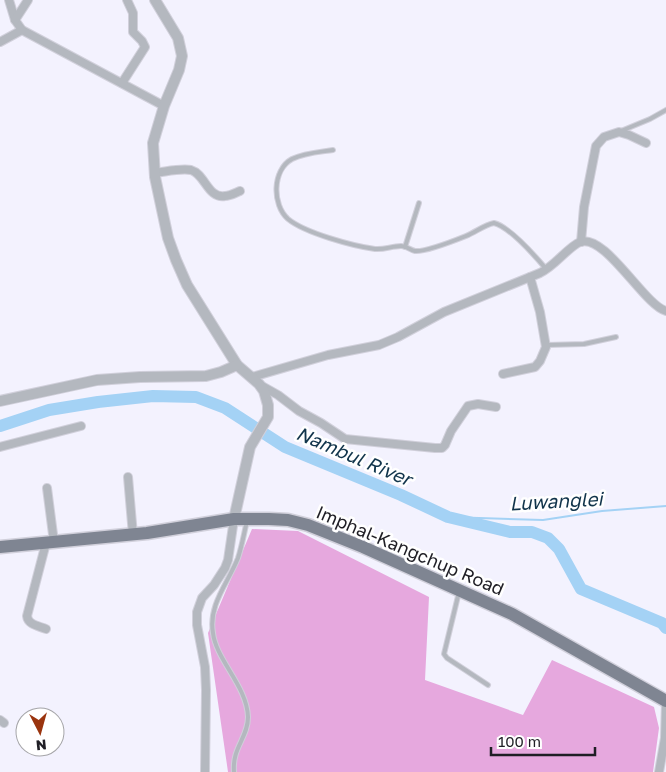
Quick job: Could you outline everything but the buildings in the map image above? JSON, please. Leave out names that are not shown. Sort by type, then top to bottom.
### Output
[{"type":"main road","name":"Imphal-Kangchup Road","points":[[0,547],[133,535],[234,519],[288,520],[308,525],[363,547],[512,614],[666,701]]},
{"type":"street","points":[[10,0],[15,20],[22,30],[164,106]]},
{"type":"street","points":[[15,20],[28,0]]},
{"type":"street","points":[[122,83],[145,48],[142,41],[133,32],[133,13],[127,0]]},
{"type":"street","points":[[155,0],[176,33],[182,50],[180,70],[164,106],[153,144],[154,173],[158,197],[168,238],[181,272],[237,365],[260,385],[341,437],[362,441],[442,448],[468,406],[478,404],[496,407]]},
{"type":"street","points":[[0,42],[22,30]]},
{"type":"street","points":[[580,242],[584,207],[596,146],[604,137],[619,132],[646,143]]},
{"type":"street","points":[[154,173],[191,170],[198,174],[212,191],[219,196],[226,196],[240,191]]},
{"type":"street","points":[[252,377],[328,355],[379,345],[451,309],[547,270],[580,242],[589,242],[603,250],[655,305],[666,310]]},
{"type":"street","points":[[503,374],[535,367],[540,361],[547,345],[530,277]]},
{"type":"street","points":[[0,401],[97,380],[206,376],[237,365]]},
{"type":"street","points":[[205,772],[206,675],[197,625],[198,612],[202,598],[214,585],[228,560],[234,519],[250,447],[268,416],[267,398],[260,385]]},
{"type":"street","points":[[0,447],[81,426]]},
{"type":"street","points":[[128,477],[133,535]]},
{"type":"street","points":[[46,629],[31,623],[27,616],[50,542],[47,488]]},
{"type":"street","points":[[659,772],[665,738],[666,701]]},
{"type":"lane","points":[[619,132],[666,110]]},
{"type":"lane","points":[[333,150],[299,156],[286,163],[281,169],[277,188],[278,203],[288,218],[298,225],[313,232],[349,243],[379,249],[405,247],[421,251],[465,236],[494,223],[500,225],[518,240],[547,270]]},
{"type":"lane","points":[[405,247],[419,203]]},
{"type":"lane","points":[[547,345],[584,344],[616,337]]},
{"type":"lane","points":[[234,772],[234,756],[245,732],[247,710],[232,673],[217,646],[213,635],[212,620],[215,605],[231,576],[239,555],[247,519]]},
{"type":"lane","points":[[460,590],[444,654],[447,658],[488,685]]},
{"type":"shaded area","points":[[252,529],[298,531],[429,597],[425,680],[523,715],[552,660],[654,707],[659,728],[653,772],[228,772],[208,633]]},
{"type":"waterway","name":"Nambul River","points":[[0,426],[49,410],[98,402],[153,396],[196,397],[225,408],[285,447],[401,495],[448,517],[510,532],[532,532],[548,538],[559,549],[581,589],[662,623],[666,628]]},
{"type":"waterway","name":"Luwanglei","points":[[448,517],[543,520],[602,511],[666,506]]}]
